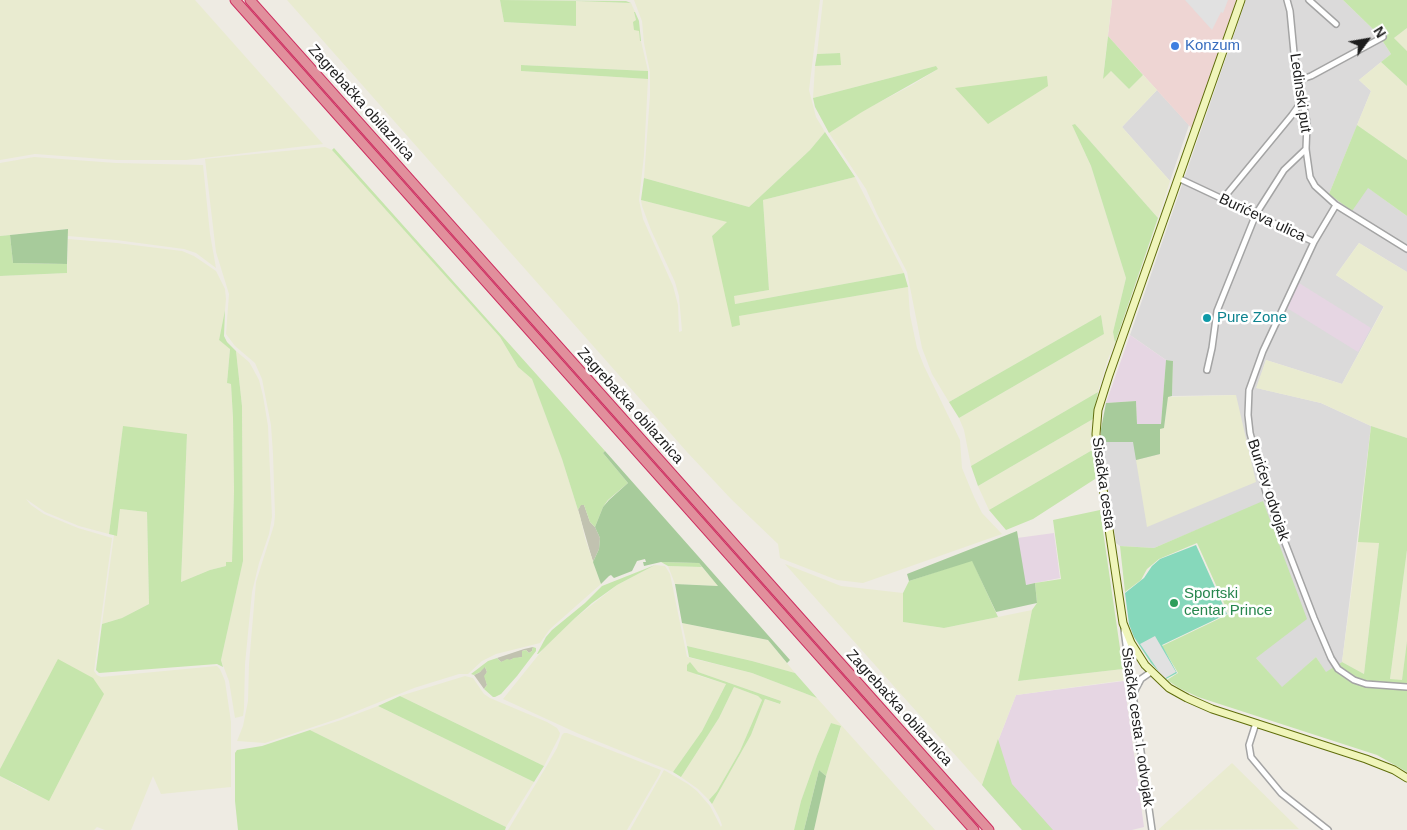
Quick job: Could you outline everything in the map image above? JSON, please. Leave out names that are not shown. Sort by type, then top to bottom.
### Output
[{"type":"highway","name":"Zagrebačka obilaznica","points":[[235,0],[974,830]]},
{"type":"highway","name":"Zagrebačka obilaznica","points":[[250,0],[989,830]]},
{"type":"main road","name":"Sisačka cesta","points":[[1241,0],[1109,375],[1096,422],[1098,455],[1123,624],[1136,651],[1151,672],[1169,688],[1187,698],[1212,709],[1366,759],[1394,770],[1407,778]]},
{"type":"street","name":"Ledinski put","points":[[1287,0],[1307,123],[1306,149],[1310,177],[1315,186],[1336,205]]},
{"type":"street","points":[[1309,0],[1336,24]]},
{"type":"street","points":[[1299,80],[1311,76],[1383,37]]},
{"type":"street","points":[[1222,200],[1302,101]]},
{"type":"street","points":[[1207,370],[1212,348],[1216,311],[1256,214],[1284,170],[1306,149]]},
{"type":"street","name":"Burićeva ulica","points":[[1178,178],[1314,242],[1336,205]]},
{"type":"street","points":[[1336,205],[1407,249]]},
{"type":"street","name":"Burićev odvojak","points":[[1314,242],[1263,351],[1249,390],[1248,415],[1250,433],[1267,496],[1331,658],[1338,669],[1354,680],[1366,684],[1407,687]]},
{"type":"street","name":"Sisačka cesta I. odvojak","points":[[1123,624],[1152,830]]},
{"type":"street","points":[[1132,694],[1141,679],[1151,672]]},
{"type":"street","points":[[1256,723],[1248,745],[1251,757],[1281,793],[1328,830]]},
{"type":"shaded area","points":[[0,0],[195,0],[323,144],[186,160],[117,160],[35,154],[0,160]]},
{"type":"shaded area","points":[[287,0],[500,0],[504,22],[576,26],[575,1],[631,3],[635,12],[635,21],[648,71],[522,65],[522,71],[648,79],[644,155],[639,200],[643,219],[673,286],[678,305],[679,332],[682,331],[679,296],[675,282],[651,230],[641,200],[728,222],[712,236],[738,316],[908,287],[910,315],[917,348],[960,440],[962,468],[982,513],[1002,534],[863,583],[837,580],[780,558],[778,544],[731,499],[687,452]]},
{"type":"shaded area","points":[[634,0],[820,0],[809,90],[816,117],[825,132],[810,150],[749,207],[644,178],[650,72],[642,21]]},
{"type":"shaded area","points":[[823,0],[1112,0],[1103,78],[1111,71],[1129,89],[1143,75],[1157,90],[1122,127],[1170,181],[1158,218],[1075,124],[1072,125],[1091,166],[1126,278],[1113,332],[1115,343],[1107,361],[1098,392],[971,466],[964,430],[959,418],[1104,334],[1101,315],[949,402],[932,374],[922,348],[907,272],[866,189],[829,133],[861,112],[938,69],[936,66],[813,98],[815,66],[840,65],[840,53],[817,54]]},
{"type":"shaded area","points":[[1112,0],[1241,0],[1194,131],[1108,36]]},
{"type":"shaded area","points":[[1185,0],[1228,0],[1223,13],[1221,12],[1212,30]]},
{"type":"shaded area","points":[[1246,0],[1343,0],[1378,34],[1391,54],[1359,80],[1371,91],[1329,194],[1367,187],[1407,216],[1407,272],[1359,243],[1336,275],[1384,306],[1342,384],[1266,360],[1257,388],[1321,403],[1371,426],[1342,662],[1326,673],[1316,657],[1282,688],[1256,658],[1263,502],[1154,548],[1120,546],[1116,543],[1101,442],[1133,442],[1236,395],[1172,396],[1173,361],[1166,360],[1130,335]]},
{"type":"shaded area","points":[[1407,28],[1407,51],[1394,38]]},
{"type":"shaded area","points":[[1381,62],[1407,86],[1407,160],[1357,125],[1371,91],[1359,80]]},
{"type":"shaded area","points":[[1157,90],[1189,125],[1170,181],[1122,127]]},
{"type":"shaded area","points":[[325,147],[332,150],[500,337],[518,367],[532,379],[562,459],[585,538],[601,584],[550,629],[540,643],[496,654],[482,661],[468,674],[459,674],[414,688],[340,718],[265,743],[237,741],[243,726],[248,701],[256,582],[274,525],[273,454],[271,425],[262,379],[255,363],[235,346],[226,334],[229,294],[216,252],[205,159]]},
{"type":"shaded area","points":[[34,157],[116,163],[203,165],[210,234],[216,268],[196,253],[184,249],[68,236],[67,229],[0,236],[0,163]]},
{"type":"shaded area","points":[[855,177],[904,273],[735,304],[733,296],[769,290],[763,200]]},
{"type":"shaded area","points":[[68,239],[182,251],[194,256],[216,271],[225,289],[225,310],[219,340],[230,348],[227,383],[231,384],[233,418],[234,491],[232,562],[226,566],[210,570],[181,582],[187,434],[123,427],[109,534],[79,526],[45,512],[26,499],[44,514],[78,528],[112,538],[94,671],[97,675],[101,677],[217,666],[220,669],[225,681],[231,722],[231,787],[161,794],[153,776],[131,830],[105,830],[97,827],[94,830],[0,830],[0,776],[27,791],[35,703],[0,769],[0,276],[67,273]]},
{"type":"shaded area","points":[[1359,243],[1407,272],[1407,438],[1371,426],[1321,403],[1256,388],[1266,360],[1342,384],[1384,307],[1336,275]]},
{"type":"shaded area","points":[[1299,283],[1371,328],[1358,352],[1287,308]]},
{"type":"shaded area","points":[[1130,335],[1166,360],[1161,424],[1137,424],[1136,401],[1106,403]]},
{"type":"shaded area","points":[[236,351],[249,362],[259,380],[263,396],[268,426],[272,517],[252,592],[245,664],[243,716],[235,718],[229,681],[221,660],[243,561],[242,406]]},
{"type":"shaded area","points":[[1236,395],[1256,482],[1147,527],[1136,460],[1160,454],[1160,428],[1164,428],[1168,397]]},
{"type":"shaded area","points":[[1093,419],[1094,449],[989,510],[978,486]]},
{"type":"shaded area","points":[[581,504],[584,505],[590,522],[595,527],[600,538],[599,549],[593,562],[578,510]]},
{"type":"shaded area","points":[[120,509],[147,512],[149,604],[122,618],[102,624],[114,535],[117,535]]},
{"type":"shaded area","points":[[1054,533],[1060,578],[1025,585],[1017,538]]},
{"type":"shaded area","points":[[1358,542],[1379,542],[1364,674],[1342,662]]},
{"type":"shaded area","points":[[1407,550],[1407,641],[1402,681],[1390,679]]},
{"type":"shaded area","points":[[785,564],[841,586],[903,593],[903,622],[944,628],[1032,610],[1018,681],[1123,669],[1126,680],[1016,695],[982,785]]},
{"type":"shaded area","points":[[655,565],[665,566],[670,574],[687,657],[752,673],[817,698],[935,830],[814,830],[824,782],[841,727],[831,723],[801,801],[794,830],[630,830],[664,770],[697,791],[710,806],[721,827],[719,817],[712,804],[751,735],[765,699],[779,704],[781,701],[698,672],[697,675],[726,684],[702,731],[673,772],[577,733],[503,699],[544,648],[574,619],[617,585]]},
{"type":"shaded area","points":[[668,566],[702,567],[719,586],[675,584]]},
{"type":"shaded area","points":[[682,623],[768,640],[795,673],[687,646]]},
{"type":"shaded area","points":[[1155,636],[1176,672],[1164,679],[1140,644]]},
{"type":"shaded area","points":[[533,647],[529,653],[526,650],[522,651],[522,657],[501,662],[497,658],[524,649]]},
{"type":"shaded area","points":[[485,667],[487,672],[485,676],[487,685],[484,689],[474,675],[480,672]]},
{"type":"shaded area","points":[[465,676],[473,678],[484,694],[490,698],[557,728],[560,733],[559,737],[544,766],[400,696]]},
{"type":"shaded area","points":[[1124,681],[1144,827],[1132,830],[1022,830],[982,785],[1016,695]]},
{"type":"shaded area","points":[[734,687],[758,696],[762,700],[740,751],[717,791],[709,800],[698,789],[681,777],[719,718]]},
{"type":"shaded area","points":[[378,706],[534,782],[506,827],[310,730]]},
{"type":"shaded area","points":[[564,733],[661,770],[627,830],[508,830]]},
{"type":"shaded area","points":[[1232,763],[1299,829],[1159,830],[1159,829]]},
{"type":"green space","points":[[500,0],[626,1],[631,3],[576,1],[576,26],[504,22]]},
{"type":"green space","points":[[1343,0],[1407,0],[1407,28],[1394,38],[1407,51],[1407,86],[1381,62],[1391,54],[1378,34]]},
{"type":"green space","points":[[634,12],[639,21],[641,41],[639,31],[634,30],[633,22],[636,20]]},
{"type":"green space","points":[[1108,36],[1143,75],[1129,89],[1111,71],[1103,79]]},
{"type":"green space","points":[[840,53],[841,65],[815,66],[817,54]]},
{"type":"green space","points":[[521,65],[648,71],[648,79],[521,71]]},
{"type":"green space","points":[[936,66],[938,69],[829,133],[815,107],[813,98]]},
{"type":"green space","points":[[1047,76],[1048,86],[988,124],[955,88]]},
{"type":"green space","points":[[1075,124],[1158,218],[1115,343],[1113,332],[1126,278],[1091,166],[1072,125]]},
{"type":"green space","points":[[1357,125],[1407,160],[1407,216],[1368,188],[1352,211],[1329,194]]},
{"type":"green space","points":[[825,132],[855,177],[763,200],[769,290],[734,296],[735,304],[904,273],[908,287],[739,316],[740,325],[732,327],[712,236],[727,222],[641,200],[644,178],[749,207],[810,150]]},
{"type":"green space","points":[[334,148],[605,451],[603,453],[628,483],[608,500],[595,527],[590,522],[584,505],[581,505],[578,510],[562,459],[532,379],[518,367],[500,337],[332,150]]},
{"type":"green space","points":[[68,229],[67,264],[13,263],[10,235]]},
{"type":"green space","points":[[10,235],[13,263],[67,264],[67,273],[0,276],[0,236]]},
{"type":"green space","points":[[225,310],[224,336],[236,351],[242,406],[243,561],[221,660],[223,667],[217,664],[99,673],[96,670],[102,624],[122,618],[149,604],[147,512],[120,509],[117,536],[109,534],[123,426],[187,434],[181,582],[210,570],[226,566],[226,562],[232,562],[234,491],[233,418],[231,384],[227,383],[230,349],[219,340]]},
{"type":"green space","points":[[1101,315],[1104,334],[959,418],[949,402]]},
{"type":"green space","points":[[1166,360],[1173,361],[1172,396],[1168,397],[1164,428],[1160,429],[1160,454],[1136,460],[1133,442],[1101,442],[1101,429],[1106,403],[1136,401],[1137,424],[1161,424]]},
{"type":"green space","points":[[1098,392],[1093,419],[978,486],[971,466]]},
{"type":"green space","points":[[1371,426],[1407,438],[1407,550],[1390,679],[1402,680],[1407,641],[1407,772],[1377,755],[1198,697],[1167,680],[1178,673],[1162,646],[1229,614],[1197,543],[1159,559],[1147,569],[1141,580],[1125,592],[1120,546],[1154,548],[1263,501],[1307,619],[1256,658],[1282,687],[1316,657],[1326,672],[1342,662],[1364,674],[1379,543],[1358,542]]},
{"type":"green space","points":[[1094,449],[1097,474],[1095,479],[1033,519],[1006,530],[989,510]]},
{"type":"green space","points":[[605,451],[790,660],[787,663],[768,640],[682,623],[675,584],[718,586],[699,563],[661,562],[644,566],[643,562],[646,562],[645,559],[637,561],[632,571],[614,578],[611,575],[601,584],[593,562],[599,549],[600,538],[595,527],[603,507],[628,483],[603,453]]},
{"type":"green space","points":[[1100,510],[1123,669],[1018,681],[1032,610],[1037,603],[1035,583],[1061,579],[1053,520]]},
{"type":"green space","points":[[1017,531],[1026,585],[1035,583],[1037,603],[996,612],[972,561],[909,581],[907,574]]},
{"type":"green space","name":"Sportski centar Prince","points":[[1196,545],[1227,614],[1162,645],[1177,673],[1166,679],[1151,663],[1134,637],[1129,624],[1125,593],[1144,578],[1152,566],[1160,559]]},
{"type":"green space","points":[[972,560],[998,617],[944,628],[903,622],[903,593],[909,581]]},
{"type":"green space","points":[[661,562],[699,563],[702,567],[668,566]]},
{"type":"green space","points":[[655,565],[617,585],[592,603],[537,654],[552,630],[585,603],[602,586]]},
{"type":"green space","points":[[687,646],[795,673],[817,698],[752,673],[689,657]]},
{"type":"green space","points":[[533,647],[536,648],[536,651],[517,676],[501,694],[495,697],[484,689],[487,685],[484,676],[487,672],[485,667],[474,675],[471,674],[488,661],[497,658],[501,662],[507,659],[511,660],[522,657],[522,651],[526,650],[529,653]]},
{"type":"green space","points":[[58,659],[93,678],[104,694],[49,801],[0,776],[0,769]]},
{"type":"green space","points":[[690,662],[698,672],[781,701],[780,704],[765,699],[751,735],[712,804],[709,800],[717,791],[740,751],[762,700],[758,696],[734,687],[719,718],[681,777],[673,772],[702,731],[726,684],[687,671],[687,665]]},
{"type":"green space","points":[[400,696],[544,766],[534,782],[378,706]]},
{"type":"green space","points":[[831,723],[841,726],[826,776],[819,770],[804,830],[794,830],[801,801]]},
{"type":"green space","points":[[310,730],[506,827],[505,830],[238,830],[235,801],[235,753],[237,750],[262,746]]},
{"type":"green space","points":[[998,739],[1012,784],[1053,830],[1022,830],[982,785]]},
{"type":"green space","points":[[819,770],[826,776],[814,830],[804,830]]},
{"type":"place","name":"Konzum","points":[[1175,46]]},
{"type":"place","name":"Pure Zone","points":[[1207,318]]},
{"type":"place","name":"Sportski centar Prince","points":[[1174,603]]}]
